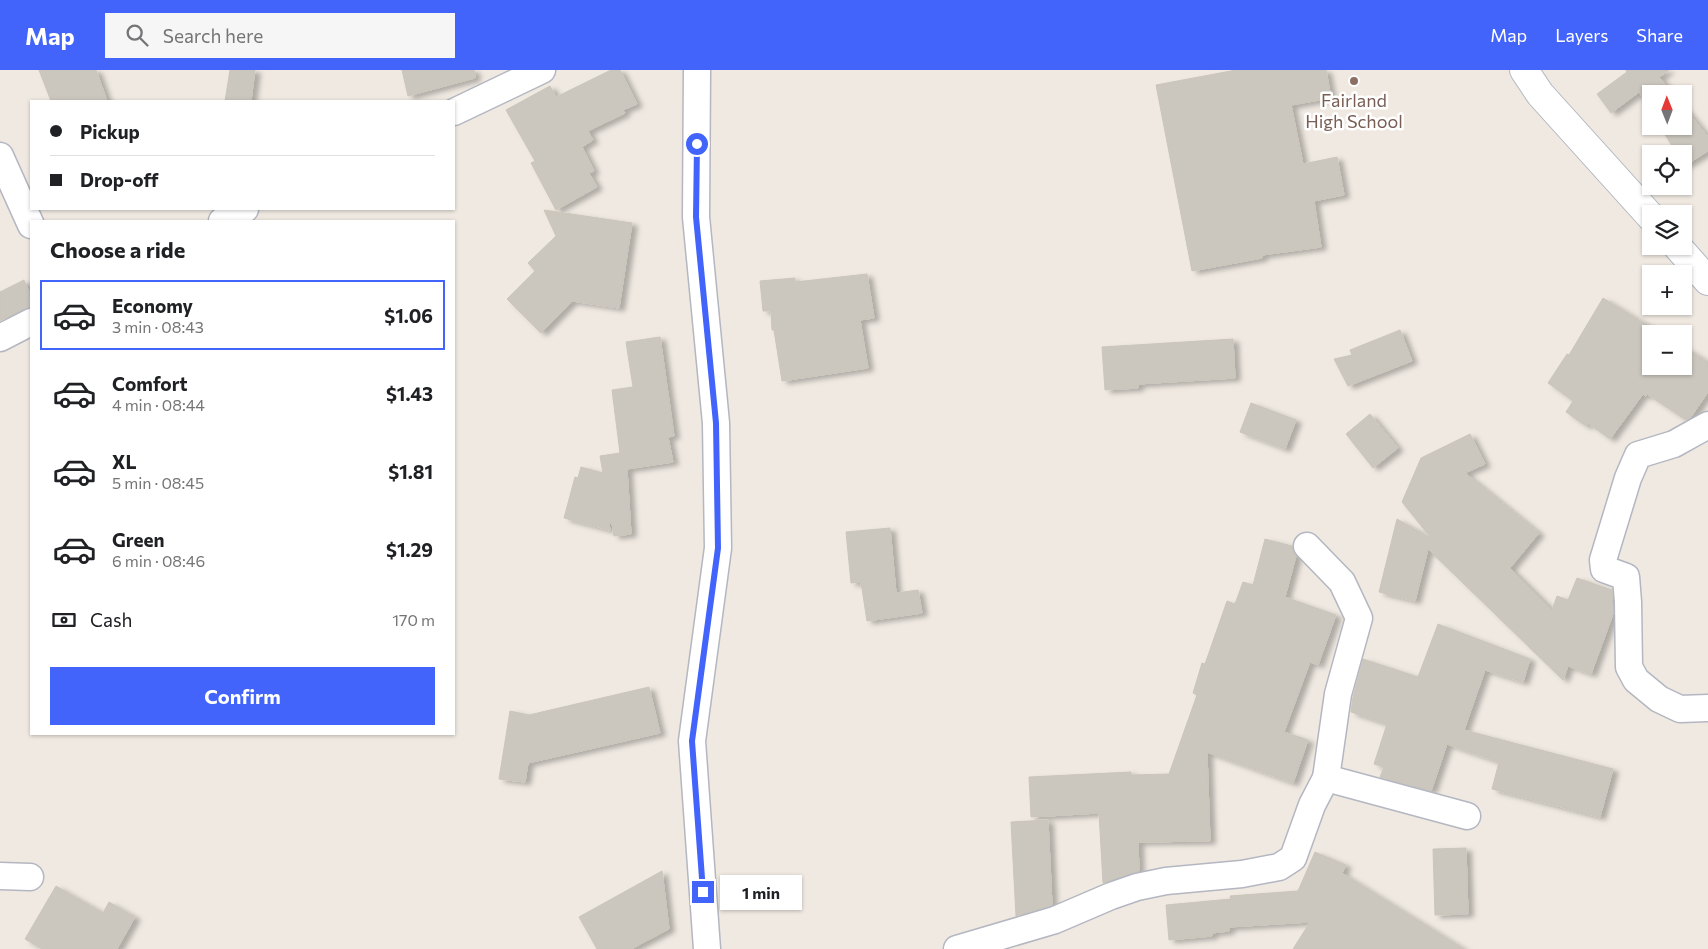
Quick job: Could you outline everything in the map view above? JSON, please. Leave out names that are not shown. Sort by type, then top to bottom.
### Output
[{"type":"street","points":[[455,112],[542,70]]},
{"type":"street","points":[[697,70],[696,217],[716,423],[718,548],[692,741],[708,949]]},
{"type":"street","points":[[1524,70],[1540,94],[1642,207]]},
{"type":"street","points":[[0,156],[30,223]]},
{"type":"street","points":[[224,220],[243,210]]},
{"type":"street","points":[[1685,255],[1708,281]]},
{"type":"street","points":[[0,338],[30,323]]},
{"type":"street","points":[[1708,425],[1674,444],[1638,455],[1628,478],[1603,560],[1604,569],[1626,577],[1629,667],[1636,680],[1659,699],[1680,709],[1708,708]]},
{"type":"street","points":[[957,949],[1054,920],[1136,887],[1166,881],[1242,874],[1279,867],[1292,858],[1312,805],[1326,778],[1338,694],[1359,618],[1342,582],[1307,546]]},
{"type":"street","points":[[1326,778],[1467,816]]},
{"type":"street","points":[[0,876],[30,877]]},
{"type":"building","points":[[39,70],[96,70],[107,100],[51,100]]},
{"type":"building","points":[[230,70],[255,70],[251,100],[225,100]]},
{"type":"building","points":[[402,70],[474,70],[475,78],[408,96]]},
{"type":"building","points":[[611,70],[620,70],[637,104],[623,110],[625,113],[588,131],[593,140],[582,147],[594,171],[589,173],[597,187],[556,210],[531,163],[535,161],[506,110],[550,86],[556,97]]},
{"type":"building","points":[[1236,70],[1326,70],[1331,98],[1291,105],[1303,164],[1337,157],[1344,195],[1314,201],[1321,247],[1262,255],[1262,258],[1192,271],[1156,85]]},
{"type":"building","points":[[1626,70],[1669,70],[1659,77],[1666,85],[1642,85],[1642,97],[1639,92],[1611,113],[1597,94],[1627,72]]},
{"type":"building","points":[[1692,117],[1708,137],[1708,151],[1692,161],[1692,145],[1672,145],[1665,135],[1692,135]]},
{"type":"building","points":[[544,210],[632,223],[619,308],[572,301],[541,333],[507,299],[535,271],[528,263],[556,236]]},
{"type":"building","points":[[867,274],[874,318],[860,320],[868,368],[782,381],[774,330],[772,330],[771,311],[763,311],[760,281],[795,278],[795,282]]},
{"type":"building","points":[[24,280],[30,294],[30,307],[0,321],[0,292]]},
{"type":"building","points":[[1603,298],[1647,325],[1642,325],[1642,375],[1692,375],[1692,352],[1708,362],[1708,392],[1691,417],[1686,420],[1647,394],[1646,396],[1643,394],[1610,439],[1588,423],[1586,426],[1566,412],[1573,401],[1548,383],[1567,354],[1569,355]]},
{"type":"building","points":[[1400,330],[1412,361],[1348,386],[1334,359],[1352,355],[1350,350]]},
{"type":"building","points":[[660,337],[674,436],[668,437],[673,462],[627,469],[631,534],[614,536],[612,523],[609,523],[610,530],[564,518],[575,477],[578,478],[581,467],[603,473],[600,456],[620,453],[612,390],[633,387],[626,342]]},
{"type":"building","points":[[1233,339],[1235,378],[1138,384],[1138,388],[1105,390],[1102,347]]},
{"type":"building","points":[[1251,403],[1296,420],[1285,449],[1240,432]]},
{"type":"building","points":[[1370,414],[1398,448],[1373,468],[1346,434]]},
{"type":"building","points":[[1470,434],[1485,464],[1465,473],[1539,533],[1510,568],[1552,610],[1557,596],[1568,600],[1577,578],[1612,590],[1613,614],[1591,674],[1568,666],[1563,680],[1428,549],[1415,601],[1379,592],[1397,519],[1431,538],[1402,502],[1421,458]]},
{"type":"building","points":[[890,528],[896,593],[918,590],[922,613],[867,621],[861,582],[851,583],[846,532]]},
{"type":"building","points":[[1265,539],[1292,546],[1296,556],[1285,597],[1336,615],[1318,665],[1310,662],[1284,732],[1308,740],[1293,783],[1207,752],[1210,841],[1138,842],[1139,871],[1103,883],[1099,813],[1031,817],[1029,777],[1131,772],[1131,775],[1169,774],[1197,695],[1193,693],[1202,663],[1205,664],[1227,601],[1235,604],[1243,582],[1253,585]]},
{"type":"building","points":[[1438,624],[1530,659],[1523,682],[1485,670],[1464,730],[1613,769],[1600,817],[1492,789],[1499,762],[1447,744],[1431,791],[1380,777],[1384,767],[1374,764],[1387,724],[1351,712],[1363,659],[1418,677]]},
{"type":"building","points":[[649,687],[660,733],[528,763],[525,782],[499,779],[510,711],[529,715]]},
{"type":"building","points":[[1048,820],[1052,905],[1016,916],[1011,822]]},
{"type":"building","points":[[1466,848],[1468,914],[1435,915],[1433,849]]},
{"type":"building","points":[[1315,852],[1346,865],[1342,873],[1464,949],[1293,949],[1310,922],[1229,927],[1229,931],[1212,933],[1212,936],[1169,940],[1166,905],[1231,899],[1230,896],[1298,891]]},
{"type":"building","points":[[662,871],[669,929],[631,949],[597,949],[579,917]]},
{"type":"building","points":[[56,886],[103,913],[109,902],[135,917],[117,949],[42,949],[25,939]]},
{"type":"place","name":"Fairland High School","points":[[1354,81]]},
{"type":"route","points":[[697,144],[696,217],[716,423],[718,548],[692,741],[703,892]]}]
